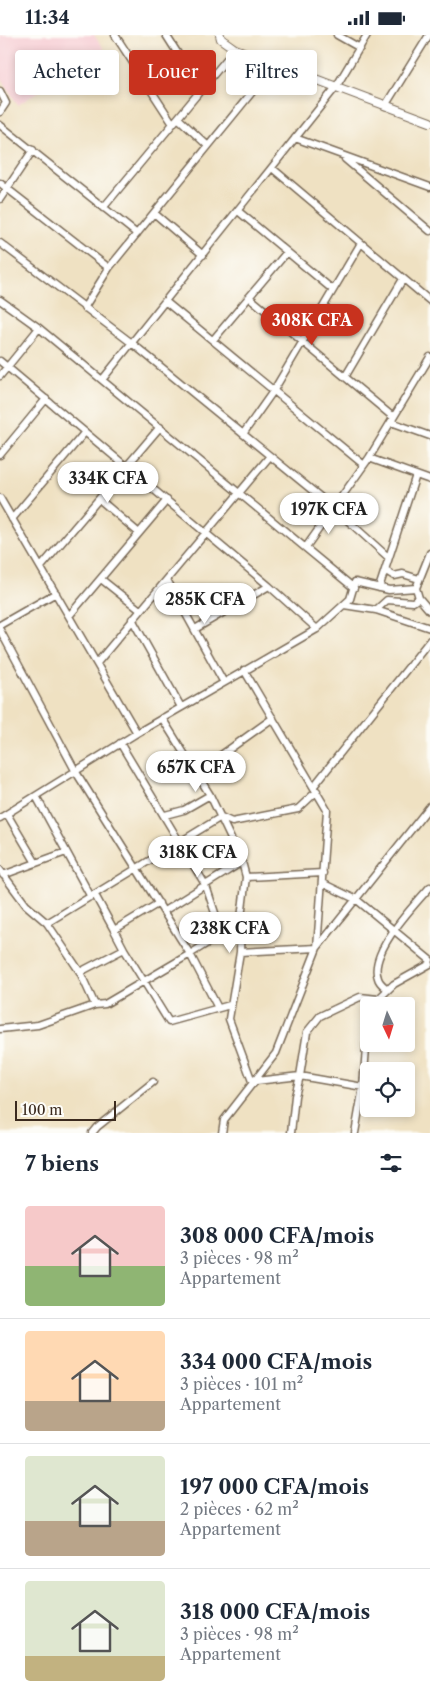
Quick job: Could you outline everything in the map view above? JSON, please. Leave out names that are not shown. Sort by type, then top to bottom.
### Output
[{"type":"street","points":[[117,35],[173,124]]},
{"type":"street","points":[[166,35],[176,50]]},
{"type":"street","points":[[216,72],[235,49],[221,39],[220,35]]},
{"type":"street","points":[[337,35],[360,48]]},
{"type":"street","points":[[102,380],[133,344],[336,87],[367,35]]},
{"type":"street","points":[[385,106],[429,35]]},
{"type":"street","points":[[317,80],[430,122]]},
{"type":"street","points":[[0,91],[6,103],[0,112]]},
{"type":"street","points":[[103,208],[197,95]]},
{"type":"street","points":[[84,308],[109,268],[250,95]]},
{"type":"street","points":[[178,118],[208,146]]},
{"type":"street","points":[[0,125],[137,234]]},
{"type":"street","points":[[295,139],[430,187]]},
{"type":"street","points":[[0,199],[8,190],[32,150]]},
{"type":"street","points":[[342,156],[430,231]]},
{"type":"street","points":[[272,168],[430,301]]},
{"type":"street","points":[[0,183],[109,268]]},
{"type":"street","points":[[238,211],[333,290]]},
{"type":"street","points":[[154,213],[203,255]]},
{"type":"street","points":[[0,243],[133,344],[334,509],[388,557]]},
{"type":"street","points":[[243,434],[274,390],[361,243]]},
{"type":"street","points":[[213,340],[287,251]]},
{"type":"street","points":[[345,377],[404,279]]},
{"type":"street","points":[[249,297],[392,419],[430,436]]},
{"type":"street","points":[[0,300],[39,328],[354,588]]},
{"type":"street","points":[[166,302],[364,465]]},
{"type":"street","points":[[0,376],[39,328]]},
{"type":"street","points":[[306,547],[369,458],[430,357]]},
{"type":"street","points":[[0,361],[269,585],[317,629]]},
{"type":"street","points":[[0,455],[46,399]]},
{"type":"street","points":[[41,567],[160,427]]},
{"type":"street","points":[[12,519],[85,432]]},
{"type":"street","points":[[97,663],[270,457]]},
{"type":"street","points":[[369,458],[430,480]]},
{"type":"street","points":[[379,589],[416,475]]},
{"type":"street","points":[[0,499],[70,616],[136,733]]},
{"type":"street","points":[[99,499],[139,533]]},
{"type":"street","points":[[70,616],[167,500]]},
{"type":"street","points":[[430,553],[416,588],[418,598],[430,611]]},
{"type":"street","points":[[386,571],[394,576],[404,574],[419,579]]},
{"type":"street","points":[[101,579],[140,610]]},
{"type":"street","points":[[167,580],[223,681]]},
{"type":"street","points":[[0,818],[223,681],[317,629],[350,599],[355,582],[379,589],[399,591],[416,588]]},
{"type":"street","points":[[195,629],[269,585]]},
{"type":"street","points":[[0,625],[56,593]]},
{"type":"street","points":[[376,610],[387,600],[413,602],[418,598]]},
{"type":"street","points":[[344,605],[376,610],[430,627]]},
{"type":"street","points":[[132,619],[181,707]]},
{"type":"street","points":[[0,630],[76,772],[190,954],[218,1008]]},
{"type":"street","points":[[221,817],[232,822],[298,809],[427,649],[430,641]]},
{"type":"street","points":[[222,1133],[224,1120],[276,1053],[316,948],[327,813],[326,806],[244,670]]},
{"type":"street","points":[[162,718],[210,795],[242,862],[246,877],[240,918],[240,952],[229,1019],[254,1082]]},
{"type":"street","points":[[196,773],[273,718]]},
{"type":"street","points":[[120,743],[206,886],[222,934]]},
{"type":"street","points":[[165,815],[184,810],[210,795]]},
{"type":"street","points":[[36,796],[66,852],[169,1022],[230,1005]]},
{"type":"street","points":[[240,952],[316,948],[357,900],[430,806]]},
{"type":"street","points":[[7,814],[36,863]]},
{"type":"street","points":[[47,923],[221,817]]},
{"type":"street","points":[[66,852],[1,873],[26,905],[47,923],[80,972],[95,1005]]},
{"type":"street","points":[[164,911],[242,862]]},
{"type":"street","points":[[246,877],[322,873]]},
{"type":"street","points":[[322,883],[357,900],[430,962],[394,984],[380,997]]},
{"type":"street","points":[[388,990],[378,980],[376,965],[393,930],[430,887]]},
{"type":"street","points":[[114,930],[159,903]]},
{"type":"street","points":[[0,1029],[38,1025],[95,1005],[107,1003],[222,934],[240,918]]},
{"type":"street","points":[[80,972],[124,949]]},
{"type":"street","points":[[290,1133],[307,1032],[320,1016],[360,997]]},
{"type":"street","points":[[254,1082],[300,1076],[360,1086]]},
{"type":"street","points":[[92,1133],[153,1083]]},
{"type":"street","points":[[355,1133],[360,1104]]},
{"type":"shaded area","points":[[0,35],[94,35],[104,49],[15,50],[15,95],[33,95],[18,105],[0,77]]}]
